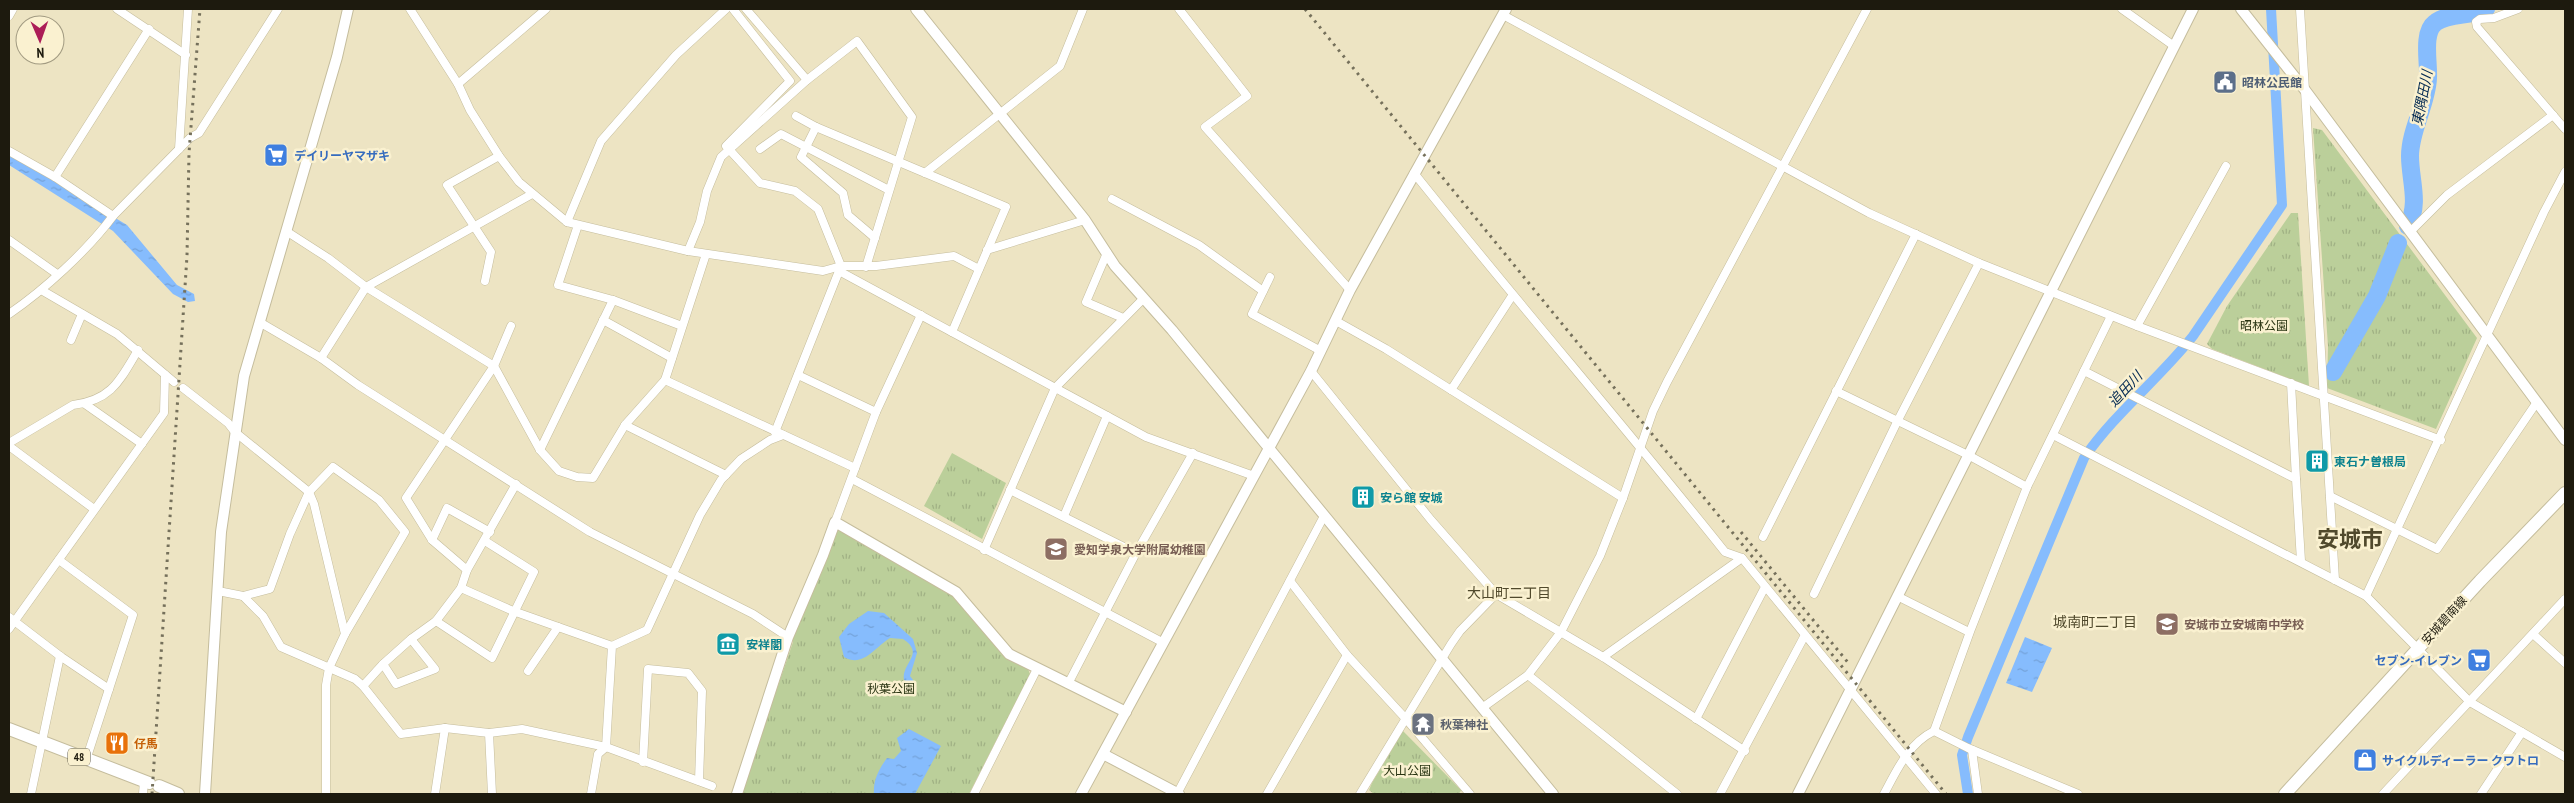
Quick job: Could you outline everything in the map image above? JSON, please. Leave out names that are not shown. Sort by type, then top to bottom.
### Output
[{"type":"main road","name":"安城碧南線","points":[[2284,794],[2418,648],[2565,493]]},
{"type":"main road","name":"48","points":[[9,729],[149,786],[178,794]]},
{"type":"street","points":[[9,16],[13,9]]},
{"type":"street","points":[[117,9],[186,55]]},
{"type":"street","points":[[179,149],[188,9]]},
{"type":"street","points":[[9,314],[43,291],[57,274],[103,230],[113,216],[179,149],[199,133],[278,9]]},
{"type":"street","points":[[205,794],[221,532],[244,376],[261,323],[348,9]]},
{"type":"street","points":[[410,9],[458,84],[470,110],[499,156],[519,182],[567,222],[688,251],[823,271],[954,256],[979,269]]},
{"type":"street","points":[[458,84],[546,9]]},
{"type":"street","points":[[567,222],[601,140],[676,55],[726,9]]},
{"type":"street","points":[[733,9],[790,81],[726,146],[760,183],[795,191],[818,209],[840,269],[1146,437],[1254,476]]},
{"type":"street","points":[[746,9],[807,80]]},
{"type":"street","points":[[916,9],[1085,220],[1107,253],[1143,299],[1172,330],[1553,794]]},
{"type":"street","points":[[925,173],[1001,116],[1060,66],[1083,9]]},
{"type":"street","points":[[1179,9],[1247,96],[1205,127],[1350,290]]},
{"type":"street","points":[[1482,708],[1528,675],[1561,632],[1600,556],[1664,389],[1866,9]]},
{"type":"street","points":[[2122,9],[2174,46]]},
{"type":"street","points":[[1798,794],[2193,9]]},
{"type":"street","points":[[2241,9],[2305,90],[2565,440]]},
{"type":"street","points":[[2300,9],[2335,580]]},
{"type":"street","points":[[2518,9],[2494,18],[2480,19],[2477,26],[2565,128]]},
{"type":"street","points":[[1081,794],[1311,371],[1350,290],[1505,12],[1869,213],[2050,293],[2441,440]]},
{"type":"street","points":[[55,177],[148,29]]},
{"type":"street","points":[[688,251],[700,222],[707,191],[721,158],[807,80],[857,41],[912,117],[866,267]]},
{"type":"street","points":[[771,101],[778,108]]},
{"type":"street","points":[[2410,232],[2447,195],[2553,115]]},
{"type":"street","points":[[796,116],[816,127],[1006,207],[952,332]]},
{"type":"street","points":[[816,127],[801,157],[843,193],[848,215],[875,238]]},
{"type":"street","points":[[760,149],[781,134],[889,190]]},
{"type":"street","points":[[9,151],[55,177],[113,216]]},
{"type":"street","points":[[485,281],[491,252],[447,185],[499,156]]},
{"type":"street","points":[[2137,326],[2226,166]]},
{"type":"street","points":[[2366,596],[2441,440],[2544,212],[2565,172]]},
{"type":"street","points":[[1414,174],[1512,296],[1641,447],[1725,552],[1742,558],[1936,794]]},
{"type":"street","points":[[321,358],[366,287],[532,194]]},
{"type":"street","points":[[1112,198],[1199,245],[1263,291]]},
{"type":"street","points":[[987,250],[1085,220]]},
{"type":"street","points":[[578,225],[558,286],[613,300],[682,326]]},
{"type":"street","points":[[286,231],[328,258],[366,287],[494,366],[540,450],[559,471],[577,477],[593,478],[625,425],[665,380],[706,254]]},
{"type":"street","points":[[1763,537],[1916,234]]},
{"type":"street","points":[[9,240],[57,274]]},
{"type":"street","points":[[1107,253],[1086,302],[1123,318]]},
{"type":"street","points":[[1814,594],[1897,422],[1979,263]]},
{"type":"street","points":[[775,432],[840,269]]},
{"type":"street","points":[[1270,277],[1252,314],[1321,352]]},
{"type":"street","points":[[43,291],[117,334],[174,382]]},
{"type":"street","points":[[1450,390],[1512,296]]},
{"type":"street","points":[[984,550],[1055,388],[1143,299]]},
{"type":"street","points":[[540,450],[613,300]]},
{"type":"street","points":[[71,340],[82,314]]},
{"type":"street","points":[[737,794],[788,637],[823,555],[876,412],[921,315]]},
{"type":"street","points":[[1884,794],[1904,756],[1926,735],[1934,731],[1969,632],[2027,487],[2111,316]]},
{"type":"street","points":[[603,320],[672,358]]},
{"type":"street","points":[[1336,321],[1386,348],[1623,498]]},
{"type":"street","points":[[261,323],[321,358],[358,385],[590,532],[753,614],[788,637]]},
{"type":"street","points":[[468,570],[432,540],[406,498],[494,366],[511,326]]},
{"type":"street","points":[[94,509],[9,444],[73,405],[85,404],[115,388],[138,350]]},
{"type":"street","points":[[1311,371],[1431,520],[1496,594],[1603,658],[1745,751]]},
{"type":"street","points":[[2084,371],[2296,479]]},
{"type":"street","points":[[9,629],[12,619],[59,560],[164,413],[165,375]]},
{"type":"street","points":[[798,375],[876,412]]},
{"type":"street","points":[[665,380],[855,468]]},
{"type":"street","points":[[2291,383],[2301,561]]},
{"type":"street","points":[[183,388],[228,423],[235,432],[309,492],[324,541],[345,634]]},
{"type":"street","points":[[1836,391],[1897,422],[1968,454],[2027,487]]},
{"type":"street","points":[[2330,496],[2437,550],[2537,402]]},
{"type":"street","points":[[85,404],[142,444]]},
{"type":"street","points":[[1064,516],[1107,416]]},
{"type":"street","points":[[625,425],[726,475]]},
{"type":"street","points":[[461,588],[513,611],[612,646],[646,630],[674,574],[700,515],[726,475],[741,459],[770,440],[783,435]]},
{"type":"street","points":[[2053,435],[2366,596],[2470,702],[2565,757]]},
{"type":"street","points":[[1068,684],[1136,553],[1193,453]]},
{"type":"street","points":[[218,591],[243,596],[270,590],[290,534],[309,492],[334,467],[378,500],[404,532],[345,634],[329,668],[326,685],[326,794]]},
{"type":"street","points":[[852,479],[1162,642]]},
{"type":"street","points":[[363,686],[383,664],[411,639],[436,621],[461,588],[468,570],[516,484]]},
{"type":"street","points":[[1010,490],[1136,553]]},
{"type":"street","points":[[432,540],[447,508],[490,532]]},
{"type":"street","points":[[1103,754],[1178,794],[1324,516]]},
{"type":"street","points":[[834,522],[956,592],[1009,654],[1126,712]]},
{"type":"street","points":[[436,621],[492,658],[513,611],[534,572],[485,542]]},
{"type":"street","points":[[1603,658],[1742,558]]},
{"type":"street","points":[[59,560],[133,615],[86,760]]},
{"type":"street","points":[[1290,581],[1347,655],[1406,719],[1468,794]]},
{"type":"street","points":[[1696,719],[1765,587]]},
{"type":"street","points":[[1362,793],[1460,631],[1496,594]]},
{"type":"street","points":[[243,596],[263,616],[281,647],[355,679],[363,686],[401,734],[445,728],[489,733],[522,729],[606,747],[712,786]]},
{"type":"street","points":[[1897,596],[1969,632]]},
{"type":"street","points":[[2383,794],[2565,599]]},
{"type":"street","points":[[12,619],[60,656],[109,689]]},
{"type":"street","points":[[528,672],[558,627]]},
{"type":"street","points":[[2533,634],[2565,663]]},
{"type":"street","points":[[1720,794],[1745,751],[1805,635]]},
{"type":"street","points":[[383,664],[396,684],[435,669],[411,639]]},
{"type":"street","points":[[591,794],[598,754],[606,747],[612,646]]},
{"type":"street","points":[[1267,794],[1347,655]]},
{"type":"street","points":[[31,794],[60,656]]},
{"type":"street","points":[[643,762],[648,669],[688,674],[702,691],[698,781]]},
{"type":"street","points":[[974,794],[1036,669]]},
{"type":"street","points":[[1528,675],[1677,794]]},
{"type":"street","points":[[436,794],[445,728]]},
{"type":"street","points":[[1934,731],[1967,748],[2078,794]]},
{"type":"street","points":[[2481,794],[2522,732]]},
{"type":"street","points":[[489,733],[492,794]]},
{"type":"street","points":[[1967,748],[1978,794]]},
{"type":"green space","points":[[2313,128],[2322,130],[2477,338],[2436,429],[2327,388],[2328,346]]},
{"type":"green space","name":"昭林公園","points":[[2291,213],[2298,213],[2309,386],[2212,349],[2207,344],[2227,306]]},
{"type":"green space","points":[[952,453],[1006,483],[982,539],[924,506]]},
{"type":"green space","name":"秋葉公園","points":[[840,530],[954,596],[1028,669],[1030,674],[969,794],[741,794],[793,642],[793,635],[837,532]]},
{"type":"green space","name":"大山公園","points":[[1403,731],[1461,790],[1459,794],[1374,794],[1369,790]]},
{"type":"water","points":[[9,154],[127,225],[177,285],[194,294],[195,301],[188,302],[173,294],[113,231],[9,165]]},
{"type":"water","points":[[868,611],[884,613],[913,639],[917,653],[910,676],[916,684],[915,688],[904,680],[904,674],[913,654],[910,644],[903,639],[890,638],[868,655],[857,660],[844,657],[839,637],[849,624]]},
{"type":"water","points":[[2025,637],[2052,648],[2032,692],[2006,683]]},
{"type":"water","points":[[909,729],[941,746],[915,794],[874,794],[874,784],[879,771],[887,758],[894,759],[901,751],[897,738]]},
{"type":"waterway","name":"追田川","points":[[1968,794],[1962,755],[1968,737],[2084,458],[2109,426],[2193,336],[2282,205],[2271,9]]},
{"type":"waterway","name":"東隅田川","points":[[2408,226],[2412,217],[2414,200],[2410,165],[2411,146],[2427,88],[2427,41],[2431,28],[2435,23],[2446,17],[2474,13],[2486,9]]},
{"type":"waterway","name":"東隅田川","points":[[2333,372],[2377,296],[2398,243]]},
{"type":"railway","points":[[152,794],[187,256],[189,153],[200,9]]},
{"type":"railway","points":[[1305,9],[1946,794]]},
{"type":"railway","points":[[1741,532],[1850,665]]},
{"type":"place","name":"昭林公民館","points":[[2225,82]]},
{"type":"place","name":"デイリーヤマザキ","points":[[276,155]]},
{"type":"place","name":"東石ナ曽根局","points":[[2317,461]]},
{"type":"place","name":"安ら館 安城","points":[[1363,497]]},
{"type":"place","name":"愛知学泉大学附属幼稚園","points":[[1056,549]]},
{"type":"place","name":"安城市立安城南中学校","points":[[2167,624]]},
{"type":"place","name":"安祥閣","points":[[728,644]]},
{"type":"place","name":"セブン-イレブン","points":[[2479,660]]},
{"type":"place","name":"秋葉神社","points":[[1423,724]]},
{"type":"place","name":"仔馬","points":[[117,743]]},
{"type":"place","name":"サイクルディーラー クワトロ","points":[[2365,760]]},
{"type":"district","name":"安城市","points":[[2350,539]]},
{"type":"district","name":"大山町二丁目","points":[[1509,593]]},
{"type":"district","name":"城南町二丁目","points":[[2095,622]]}]
